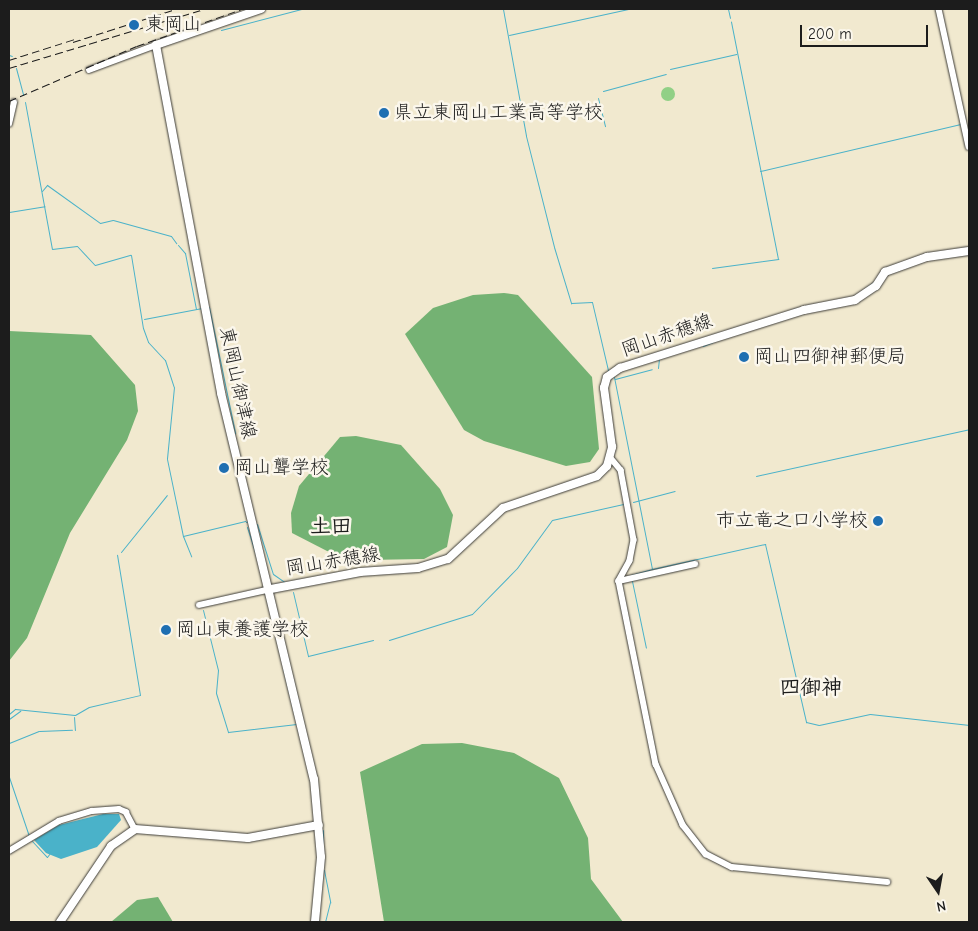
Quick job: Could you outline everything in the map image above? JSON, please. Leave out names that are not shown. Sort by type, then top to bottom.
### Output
[{"type":"main road","points":[[156,45],[261,9]]},
{"type":"main road","name":"東岡山御津線","points":[[156,45],[221,393],[250,522],[271,589],[311,763],[319,825],[316,922]]},
{"type":"main road","name":"岡山赤穂線","points":[[271,589],[360,572],[432,565],[448,559],[504,508],[586,483],[610,458],[612,436],[604,388],[608,377],[620,368],[796,312],[855,300],[876,286],[885,272],[927,257],[969,251]]},
{"type":"main road","points":[[60,922],[111,846],[136,829],[248,838],[319,825]]},
{"type":"street","points":[[939,9],[969,147]]},
{"type":"street","points":[[89,70],[156,45]]},
{"type":"street","points":[[9,124],[14,103]]},
{"type":"street","points":[[610,458],[621,470],[634,540],[630,561],[619,581],[656,764],[696,844],[732,867],[887,882]]},
{"type":"street","points":[[619,581],[695,564]]},
{"type":"street","points":[[199,605],[271,589]]},
{"type":"street","points":[[9,851],[59,821],[92,811],[118,809],[126,812],[136,829]]},
{"type":"green space","points":[[665,87],[671,87],[675,94],[671,101],[665,101],[661,97],[661,91]]},
{"type":"green space","points":[[504,293],[518,295],[592,377],[599,449],[590,462],[566,466],[484,441],[464,430],[405,334],[433,308],[473,295]]},
{"type":"green space","points":[[9,331],[91,335],[135,385],[138,411],[127,440],[70,533],[27,638],[9,661]]},
{"type":"green space","points":[[356,436],[401,445],[440,489],[453,515],[447,547],[424,559],[365,560],[327,551],[292,533],[291,513],[299,486],[340,437]]},
{"type":"green space","points":[[462,743],[514,753],[559,778],[588,838],[591,879],[623,922],[384,922],[360,772],[422,744]]},
{"type":"green space","points":[[158,897],[173,922],[111,922],[137,900]]},
{"type":"water","points":[[103,814],[119,814],[121,820],[97,847],[61,859],[46,853],[34,840],[59,825]]},
{"type":"waterway","points":[[221,30],[301,9]]},
{"type":"waterway","points":[[503,9],[526,136],[554,247],[571,303],[592,302],[608,370]]},
{"type":"waterway","points":[[509,35],[628,9]]},
{"type":"waterway","points":[[728,9],[730,18]]},
{"type":"waterway","points":[[712,268],[778,259],[731,22]]},
{"type":"waterway","points":[[670,69],[736,54]]},
{"type":"waterway","points":[[16,68],[23,95]]},
{"type":"waterway","points":[[603,91],[666,74]]},
{"type":"waterway","points":[[598,98],[605,126]]},
{"type":"waterway","points":[[25,102],[52,249],[77,246],[95,265],[131,255],[143,328],[148,342],[165,360],[174,387],[167,459],[183,536],[245,521]]},
{"type":"waterway","points":[[760,171],[961,124]]},
{"type":"waterway","points":[[42,191],[47,185],[100,223],[113,220],[171,236],[176,243]]},
{"type":"waterway","points":[[9,212],[45,206]]},
{"type":"waterway","points":[[178,245],[185,253],[196,309]]},
{"type":"waterway","points":[[866,288],[875,281]]},
{"type":"waterway","points":[[209,307],[235,433]]},
{"type":"waterway","points":[[144,319],[202,308]]},
{"type":"waterway","points":[[793,309],[799,308]]},
{"type":"waterway","points":[[703,346],[713,342]]},
{"type":"waterway","points":[[658,368],[659,358]]},
{"type":"waterway","points":[[615,379],[652,369]]},
{"type":"waterway","points":[[614,377],[652,569],[765,544],[806,722],[819,725],[870,714],[969,725]]},
{"type":"waterway","points":[[756,476],[969,429]]},
{"type":"waterway","points":[[633,502],[675,491]]},
{"type":"waterway","points":[[121,552],[167,495]]},
{"type":"waterway","points":[[389,640],[472,614],[517,568],[552,520],[623,504]]},
{"type":"waterway","points":[[257,524],[273,574],[286,583]]},
{"type":"waterway","points":[[247,527],[259,565]]},
{"type":"waterway","points":[[183,536],[191,556]]},
{"type":"waterway","points":[[9,714],[15,709],[75,715],[89,707],[140,695],[117,555]]},
{"type":"waterway","points":[[631,575],[652,569]]},
{"type":"waterway","points":[[632,581],[646,648]]},
{"type":"waterway","points":[[293,592],[308,656],[373,640]]},
{"type":"waterway","points":[[203,610],[218,670],[216,693],[228,732],[297,724]]},
{"type":"waterway","points":[[283,668],[295,717]]},
{"type":"waterway","points":[[9,719],[20,711]]},
{"type":"waterway","points":[[74,717],[75,730]]},
{"type":"waterway","points":[[9,743],[39,731],[72,730]]},
{"type":"waterway","points":[[9,777],[29,836]]},
{"type":"waterway","points":[[323,830],[323,843]]},
{"type":"waterway","points":[[32,841],[47,857],[50,853]]},
{"type":"waterway","points":[[324,870],[330,902],[325,922]]},
{"type":"railway","points":[[73,42],[176,9]]},
{"type":"railway","points":[[9,68],[204,9]]},
{"type":"railway","points":[[9,101],[137,46],[242,9]]},
{"type":"railway","points":[[9,60],[78,38]]},
{"type":"place","name":"東岡山","points":[[134,25]]},
{"type":"place","name":"県立東岡山工業高等学校","points":[[384,113]]},
{"type":"place","name":"岡山四御神郵便局","points":[[744,357]]},
{"type":"place","name":"岡山聾学校","points":[[224,468]]},
{"type":"place","name":"市立竜之口小学校","points":[[878,521]]},
{"type":"place","name":"岡山東養護学校","points":[[166,630]]},
{"type":"district","name":"土田","points":[[331,526]]},
{"type":"district","name":"四御神","points":[[811,687]]}]
